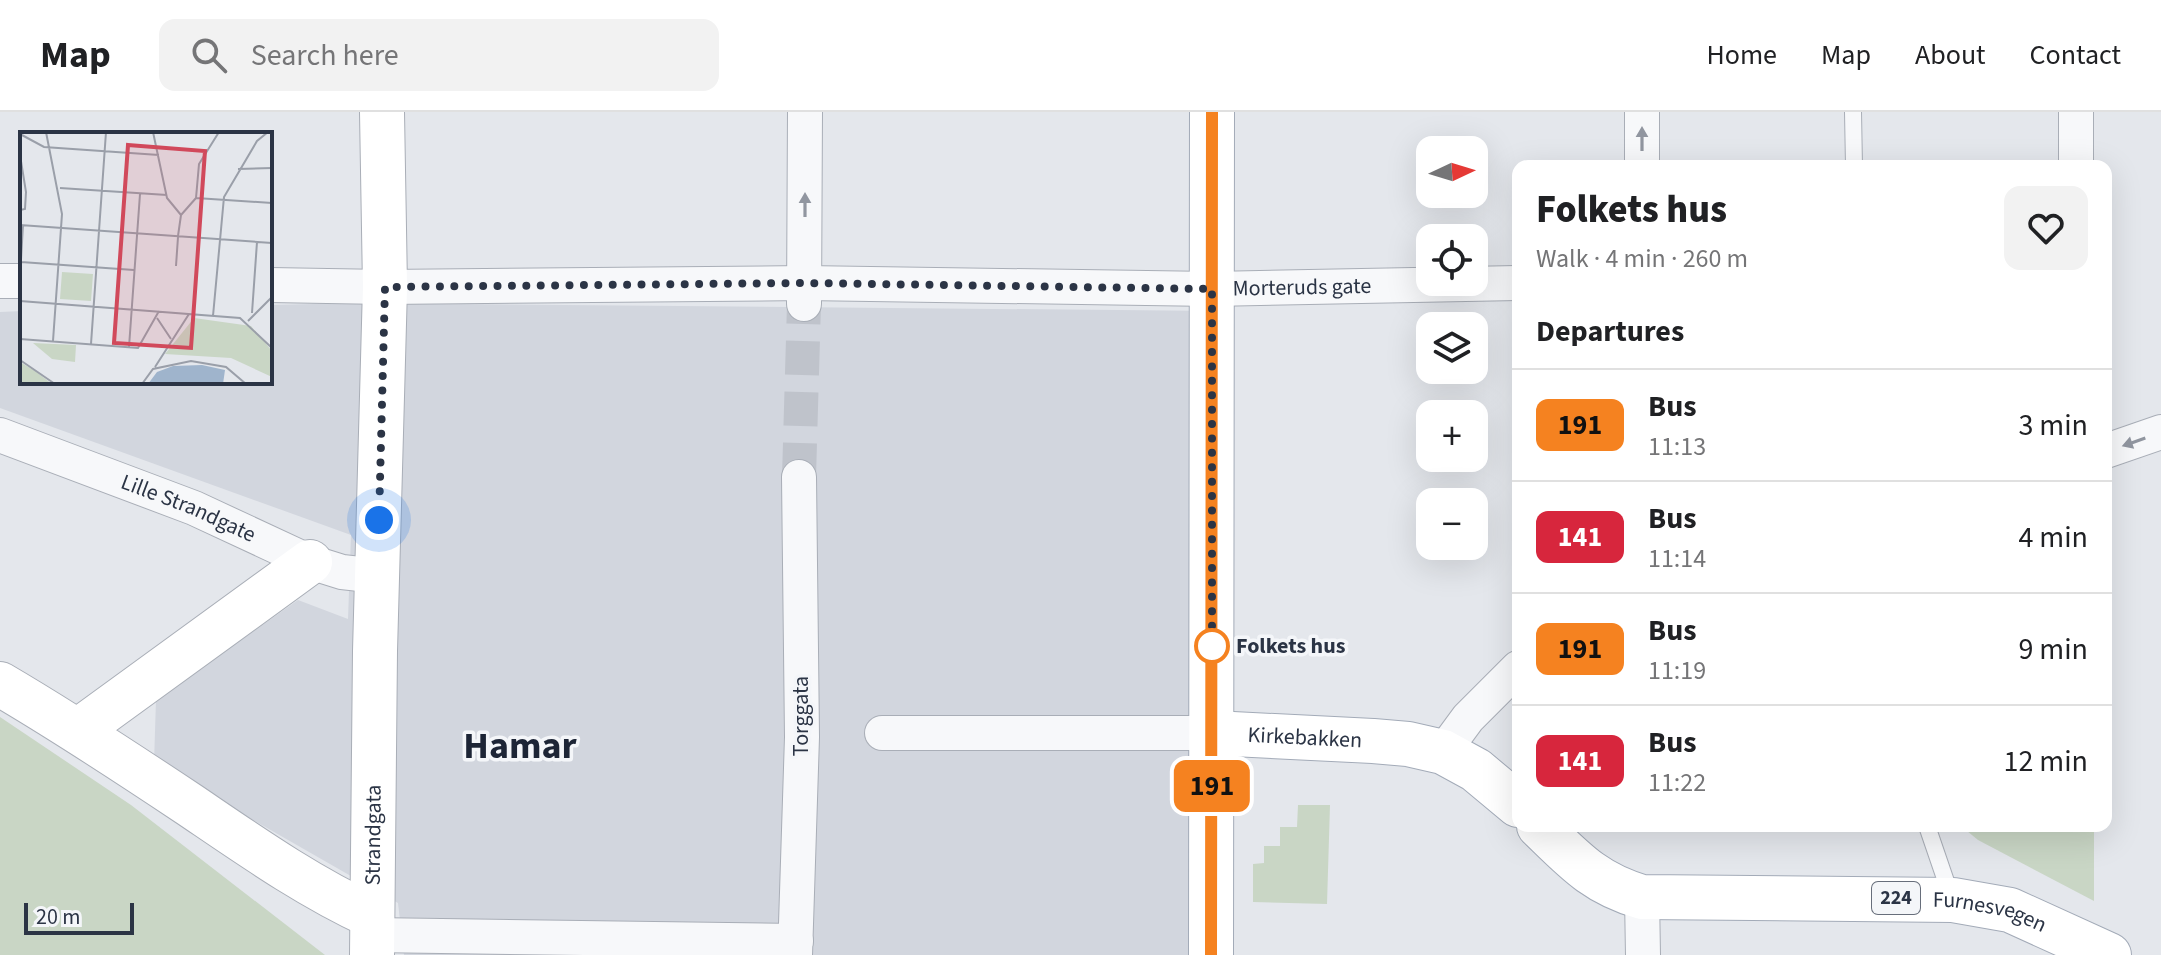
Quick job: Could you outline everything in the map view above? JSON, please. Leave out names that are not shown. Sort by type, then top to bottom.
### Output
[{"type":"main road","name":"Strandgata","points":[[372,935],[385,287],[382,112]]},
{"type":"main road","points":[[1211,955],[1212,112]]},
{"type":"main road","points":[[79,730],[310,562]]},
{"type":"main road","points":[[0,684],[79,730],[252,847],[340,901],[372,935]]},
{"type":"main road","name":"Kirkebakken","points":[[1213,733],[1408,744],[1443,752],[1476,770],[1512,800]]},
{"type":"main road","name":"224","points":[[1545,832],[1584,870],[1614,889],[1657,898]]},
{"type":"main road","name":"Furnesvegen","points":[[1657,898],[1953,900],[2010,910],[2109,955]]},
{"type":"street","points":[[804,293],[805,112]]},
{"type":"street","points":[[1642,112],[1642,160]]},
{"type":"street","points":[[2076,112],[2076,160]]},
{"type":"street","name":"Morteruds gate","points":[[272,285],[804,293],[1512,283]]},
{"type":"street","points":[[2112,449],[2161,432]]},
{"type":"street","name":"Lille Strandgate","points":[[0,435],[194,508],[310,562],[342,572],[378,576]]},
{"type":"street","name":"Torggata","points":[[796,948],[802,737],[799,477]]},
{"type":"street","points":[[1443,752],[1468,718],[1512,674]]},
{"type":"street","name":"Kirkebakken","points":[[882,733],[1213,733]]},
{"type":"street","points":[[1643,955],[1657,898]]},
{"type":"street","points":[[372,935],[592,937],[796,948]]},
{"type":"lane","points":[[1853,112],[1854,160]]},
{"type":"lane","points":[[1929,832],[1953,900]]},
{"type":"shaded area","points":[[358,303],[1219,311],[1208,955],[404,955],[398,903],[154,763],[156,700],[298,600],[348,619],[351,535],[0,408],[0,312],[20,311],[20,384],[272,384],[272,305]]},
{"type":"green space","points":[[0,717],[131,805],[325,955],[0,955]]},
{"type":"green space","points":[[1298,805],[1330,805],[1327,904],[1253,902],[1253,864],[1264,863],[1264,846],[1280,846],[1280,827],[1297,827]]},
{"type":"green space","points":[[1968,832],[2094,832],[2094,901]]},
{"type":"tunnel","points":[[799,477],[804,304]]},
{"type":"bus line","name":"191","points":[[1211,955],[1212,112]]},
{"type":"place","name":"Folkets hus","points":[[1212,646]]},
{"type":"district","name":"Hamar","points":[[520,746]]},
{"type":"route","points":[[379,520],[385,287],[805,283],[1212,289],[1212,646]]}]
